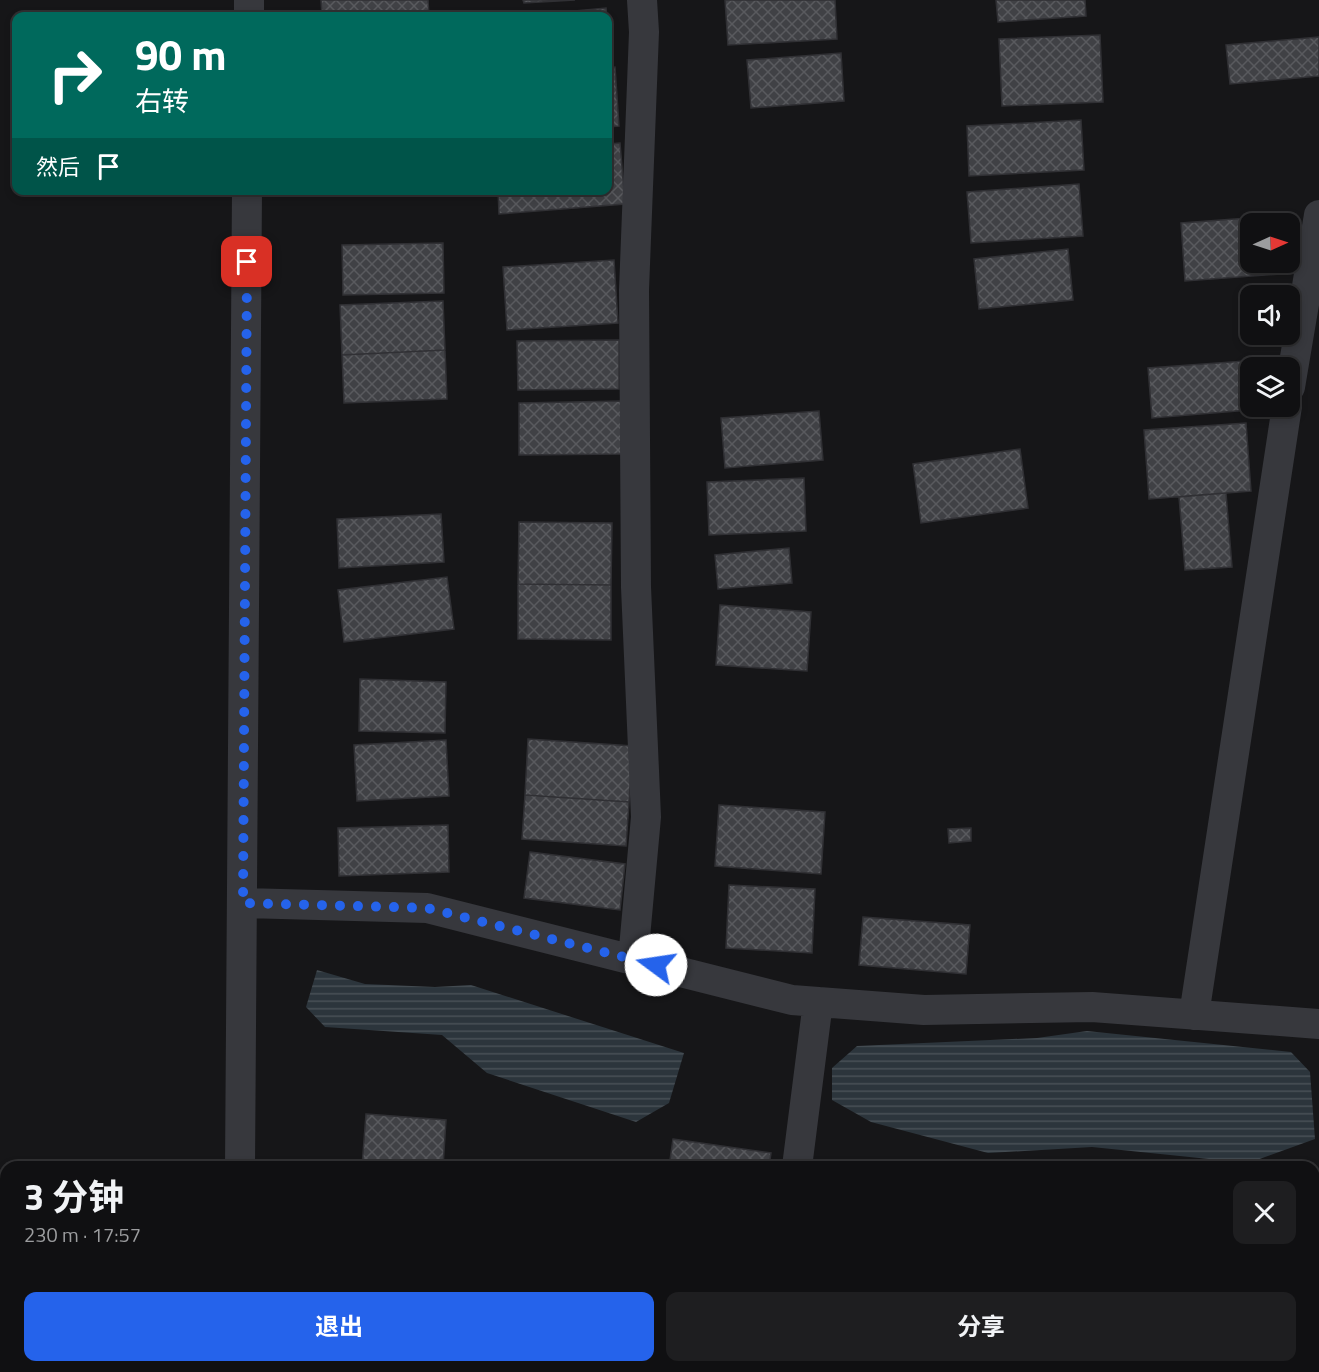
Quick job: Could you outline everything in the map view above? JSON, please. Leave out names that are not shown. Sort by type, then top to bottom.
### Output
[{"type":"street","points":[[633,959],[646,817],[636,575],[634,290],[644,32],[642,0]]},
{"type":"street","points":[[240,1161],[248,195]]},
{"type":"street","points":[[1295,357],[1319,215]]},
{"type":"street","points":[[1194,1015],[1285,417]]},
{"type":"street","points":[[243,903],[427,908],[792,1000],[924,1010],[1092,1007],[1319,1024]]},
{"type":"street","points":[[797,1161],[818,1002]]},
{"type":"shaded area","points":[[317,970],[365,984],[435,987],[471,985],[684,1053],[669,1103],[636,1122],[487,1073],[442,1035],[325,1027],[306,1007]]},
{"type":"shaded area","points":[[1087,1031],[1291,1052],[1310,1072],[1315,1139],[1254,1161],[1209,1159],[1092,1147],[988,1153],[871,1122],[832,1100],[832,1068],[857,1046],[1037,1038]]},
{"type":"building","points":[[321,0],[428,0],[429,12],[322,12]]},
{"type":"building","points":[[523,0],[575,0],[524,3]]},
{"type":"building","points":[[725,0],[835,0],[837,39],[728,45]]},
{"type":"building","points":[[996,0],[1085,0],[1086,16],[998,22]]},
{"type":"building","points":[[606,8],[606,12],[564,12]]},
{"type":"building","points":[[1100,35],[1103,102],[1002,106],[999,39]]},
{"type":"building","points":[[1319,37],[1319,76],[1230,84],[1226,45]]},
{"type":"building","points":[[841,53],[844,101],[751,108],[747,60]]},
{"type":"building","points":[[612,67],[615,67],[619,126],[612,127]]},
{"type":"building","points":[[1081,120],[1084,170],[969,176],[967,126]]},
{"type":"building","points":[[620,143],[625,204],[499,214],[498,195],[612,195],[612,144]]},
{"type":"building","points":[[1079,184],[1083,236],[971,243],[967,192]]},
{"type":"building","points":[[1240,219],[1240,273],[1294,273],[1185,281],[1181,223]]},
{"type":"building","points":[[443,243],[444,293],[343,295],[342,245]]},
{"type":"building","points":[[1068,249],[1073,300],[979,309],[974,259]]},
{"type":"building","points":[[614,260],[618,323],[507,330],[503,267]]},
{"type":"building","points":[[443,301],[445,350],[342,355],[340,305]]},
{"type":"building","points":[[619,340],[619,389],[518,390],[517,341]]},
{"type":"building","points":[[445,350],[447,399],[344,403],[342,355]]},
{"type":"building","points":[[1240,361],[1240,411],[1152,418],[1148,368]]},
{"type":"building","points":[[623,401],[624,454],[519,455],[519,403]]},
{"type":"building","points":[[819,411],[823,460],[725,468],[721,418]]},
{"type":"building","points":[[1246,423],[1251,491],[1149,499],[1144,430]]},
{"type":"building","points":[[1020,449],[1028,508],[921,523],[913,464]]},
{"type":"building","points":[[804,478],[806,531],[709,535],[707,482]]},
{"type":"building","points":[[1226,493],[1232,567],[1185,570],[1179,497]]},
{"type":"building","points":[[441,514],[444,562],[339,568],[337,519]]},
{"type":"building","points":[[519,522],[612,523],[611,585],[518,584]]},
{"type":"building","points":[[789,548],[792,583],[718,589],[715,555]]},
{"type":"building","points":[[447,577],[454,629],[344,642],[338,590]]},
{"type":"building","points":[[518,584],[611,585],[611,640],[518,639]]},
{"type":"building","points":[[720,605],[811,612],[807,671],[716,665]]},
{"type":"building","points":[[360,679],[446,682],[445,733],[359,731]]},
{"type":"building","points":[[528,739],[633,746],[629,802],[525,795]]},
{"type":"building","points":[[446,740],[449,796],[357,801],[354,745]]},
{"type":"building","points":[[525,795],[629,802],[626,846],[522,839]]},
{"type":"building","points":[[719,805],[825,812],[821,874],[715,866]]},
{"type":"building","points":[[448,825],[449,872],[339,876],[338,828]]},
{"type":"building","points":[[971,828],[971,841],[949,843],[948,829]]},
{"type":"building","points":[[530,852],[625,864],[620,910],[524,898]]},
{"type":"building","points":[[729,885],[815,889],[812,953],[726,948]]},
{"type":"building","points":[[863,917],[970,925],[966,974],[859,965]]},
{"type":"building","points":[[366,1114],[446,1120],[443,1161],[362,1161]]},
{"type":"building","points":[[673,1139],[771,1153],[770,1161],[670,1161]]},
{"type":"route","points":[[247,262],[243,903],[427,908],[656,965]]}]
